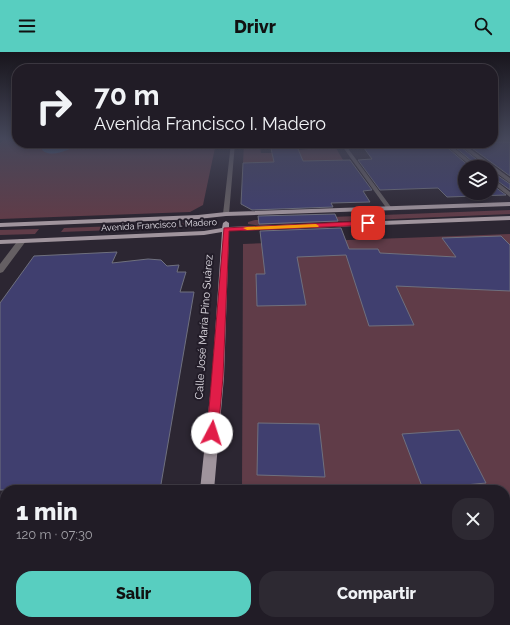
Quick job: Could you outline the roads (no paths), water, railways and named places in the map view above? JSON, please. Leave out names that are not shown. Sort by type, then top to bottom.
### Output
[{"type":"main road","name":"Avenida Francisco I. Madero","points":[[0,225],[198,217],[226,214],[510,204]]},
{"type":"main road","name":"Calle José María Pino Suárez","points":[[207,485],[218,377],[226,214]]},
{"type":"main road","name":"Avenida Francisco I. Madero","points":[[0,242],[204,233],[226,229],[510,218]]},
{"type":"street","points":[[226,214],[231,166]]},
{"type":"street","points":[[358,166],[389,208]]},
{"type":"street","points":[[490,166],[510,181]]},
{"type":"street","points":[[498,185],[510,194]]},
{"type":"street","points":[[0,270],[22,241]]}]
